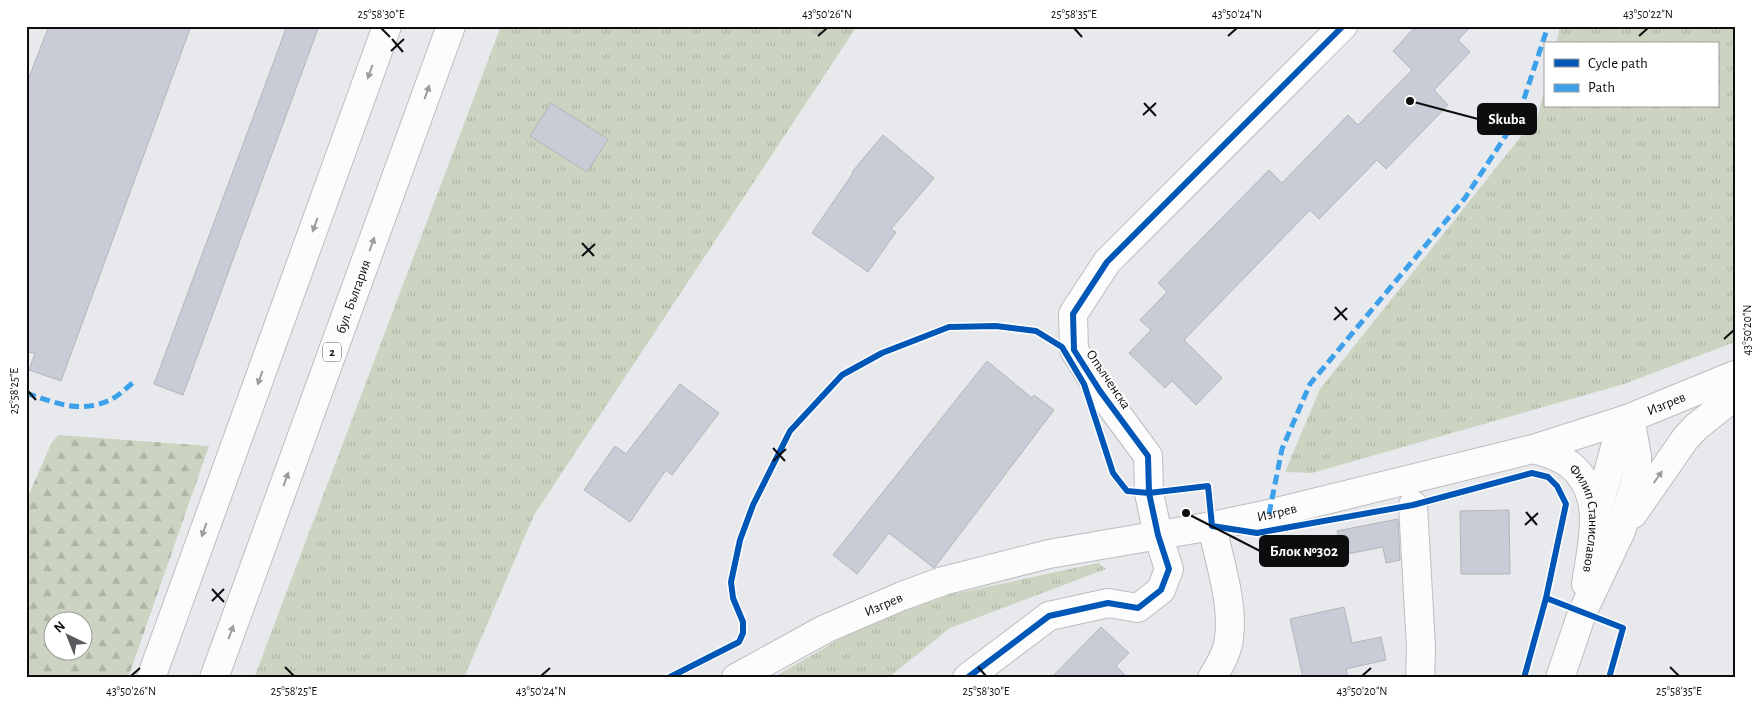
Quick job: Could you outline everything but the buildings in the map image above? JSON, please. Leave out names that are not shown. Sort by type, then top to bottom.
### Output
[{"type":"main road","points":[[151,678],[387,26]]},
{"type":"main road","name":"бул. България","points":[[214,678],[451,26]]},
{"type":"main road","name":"Опълченска","points":[[967,678],[1048,616],[1108,603],[1138,608],[1161,590],[1169,569],[1158,535],[1149,493],[1148,456],[1100,391],[1074,350],[1073,314],[1107,262],[1343,26]]},
{"type":"main road","name":"Изгрев","points":[[736,678],[825,629],[902,596],[943,581],[1048,554],[1212,526],[1269,514],[1533,449],[1626,419],[1735,375]]},
{"type":"main road","points":[[1621,531],[1685,439],[1696,427],[1735,396]]},
{"type":"main road","points":[[1595,520],[1626,419]]},
{"type":"main road","name":"Филип Станиславов","points":[[1560,678],[1582,613],[1621,531],[1637,473],[1638,456],[1626,419]]},
{"type":"main road","name":"Филип Станиславов","points":[[1533,449],[1554,455],[1569,464],[1590,492],[1595,520],[1582,613]]},
{"type":"main road","points":[[1413,505],[1421,647],[1420,678]]},
{"type":"main road","points":[[1212,526],[1230,613],[1229,640],[1212,678]]},
{"type":"green space","points":[[501,26],[857,26],[534,515],[464,678],[254,678]]},
{"type":"green space","points":[[1560,26],[1735,26],[1735,342],[1624,384],[1312,473],[1285,472],[1320,389],[1538,115],[1544,92],[1544,108],[1718,108],[1718,42],[1556,42]]},
{"type":"green space","points":[[58,435],[209,446],[128,678],[26,678],[26,501],[51,444]]},
{"type":"green space","points":[[1098,563],[1106,569],[950,628],[888,678],[772,678],[866,624],[949,595]]},
{"type":"marked path","points":[[1269,514],[1282,449],[1310,384],[1465,198],[1518,117],[1548,26]]},
{"type":"marked path","points":[[26,393],[68,406],[88,406],[113,398],[135,381]]},
{"type":"cycle path","points":[[967,678],[1049,616],[1108,603],[1138,608],[1161,590],[1169,569],[1158,535],[1149,493],[1148,456],[1100,391],[1074,350],[1073,314],[1107,262],[1343,26]]},
{"type":"cycle path","points":[[668,678],[739,642],[743,633],[743,622],[733,598],[731,582],[740,540],[753,505],[790,431],[842,375],[882,353],[949,327],[996,326],[1036,331],[1062,347],[1084,384],[1113,473],[1127,491],[1149,493],[1208,486],[1212,526],[1257,533],[1413,505],[1532,473],[1548,477],[1557,486],[1566,504],[1546,598],[1524,678]]},
{"type":"cycle path","points":[[1546,598],[1623,628],[1609,678]]},
{"type":"place","name":"Skuba","points":[[1410,101]]},
{"type":"place","name":"Блок №302","points":[[1186,513]]}]
